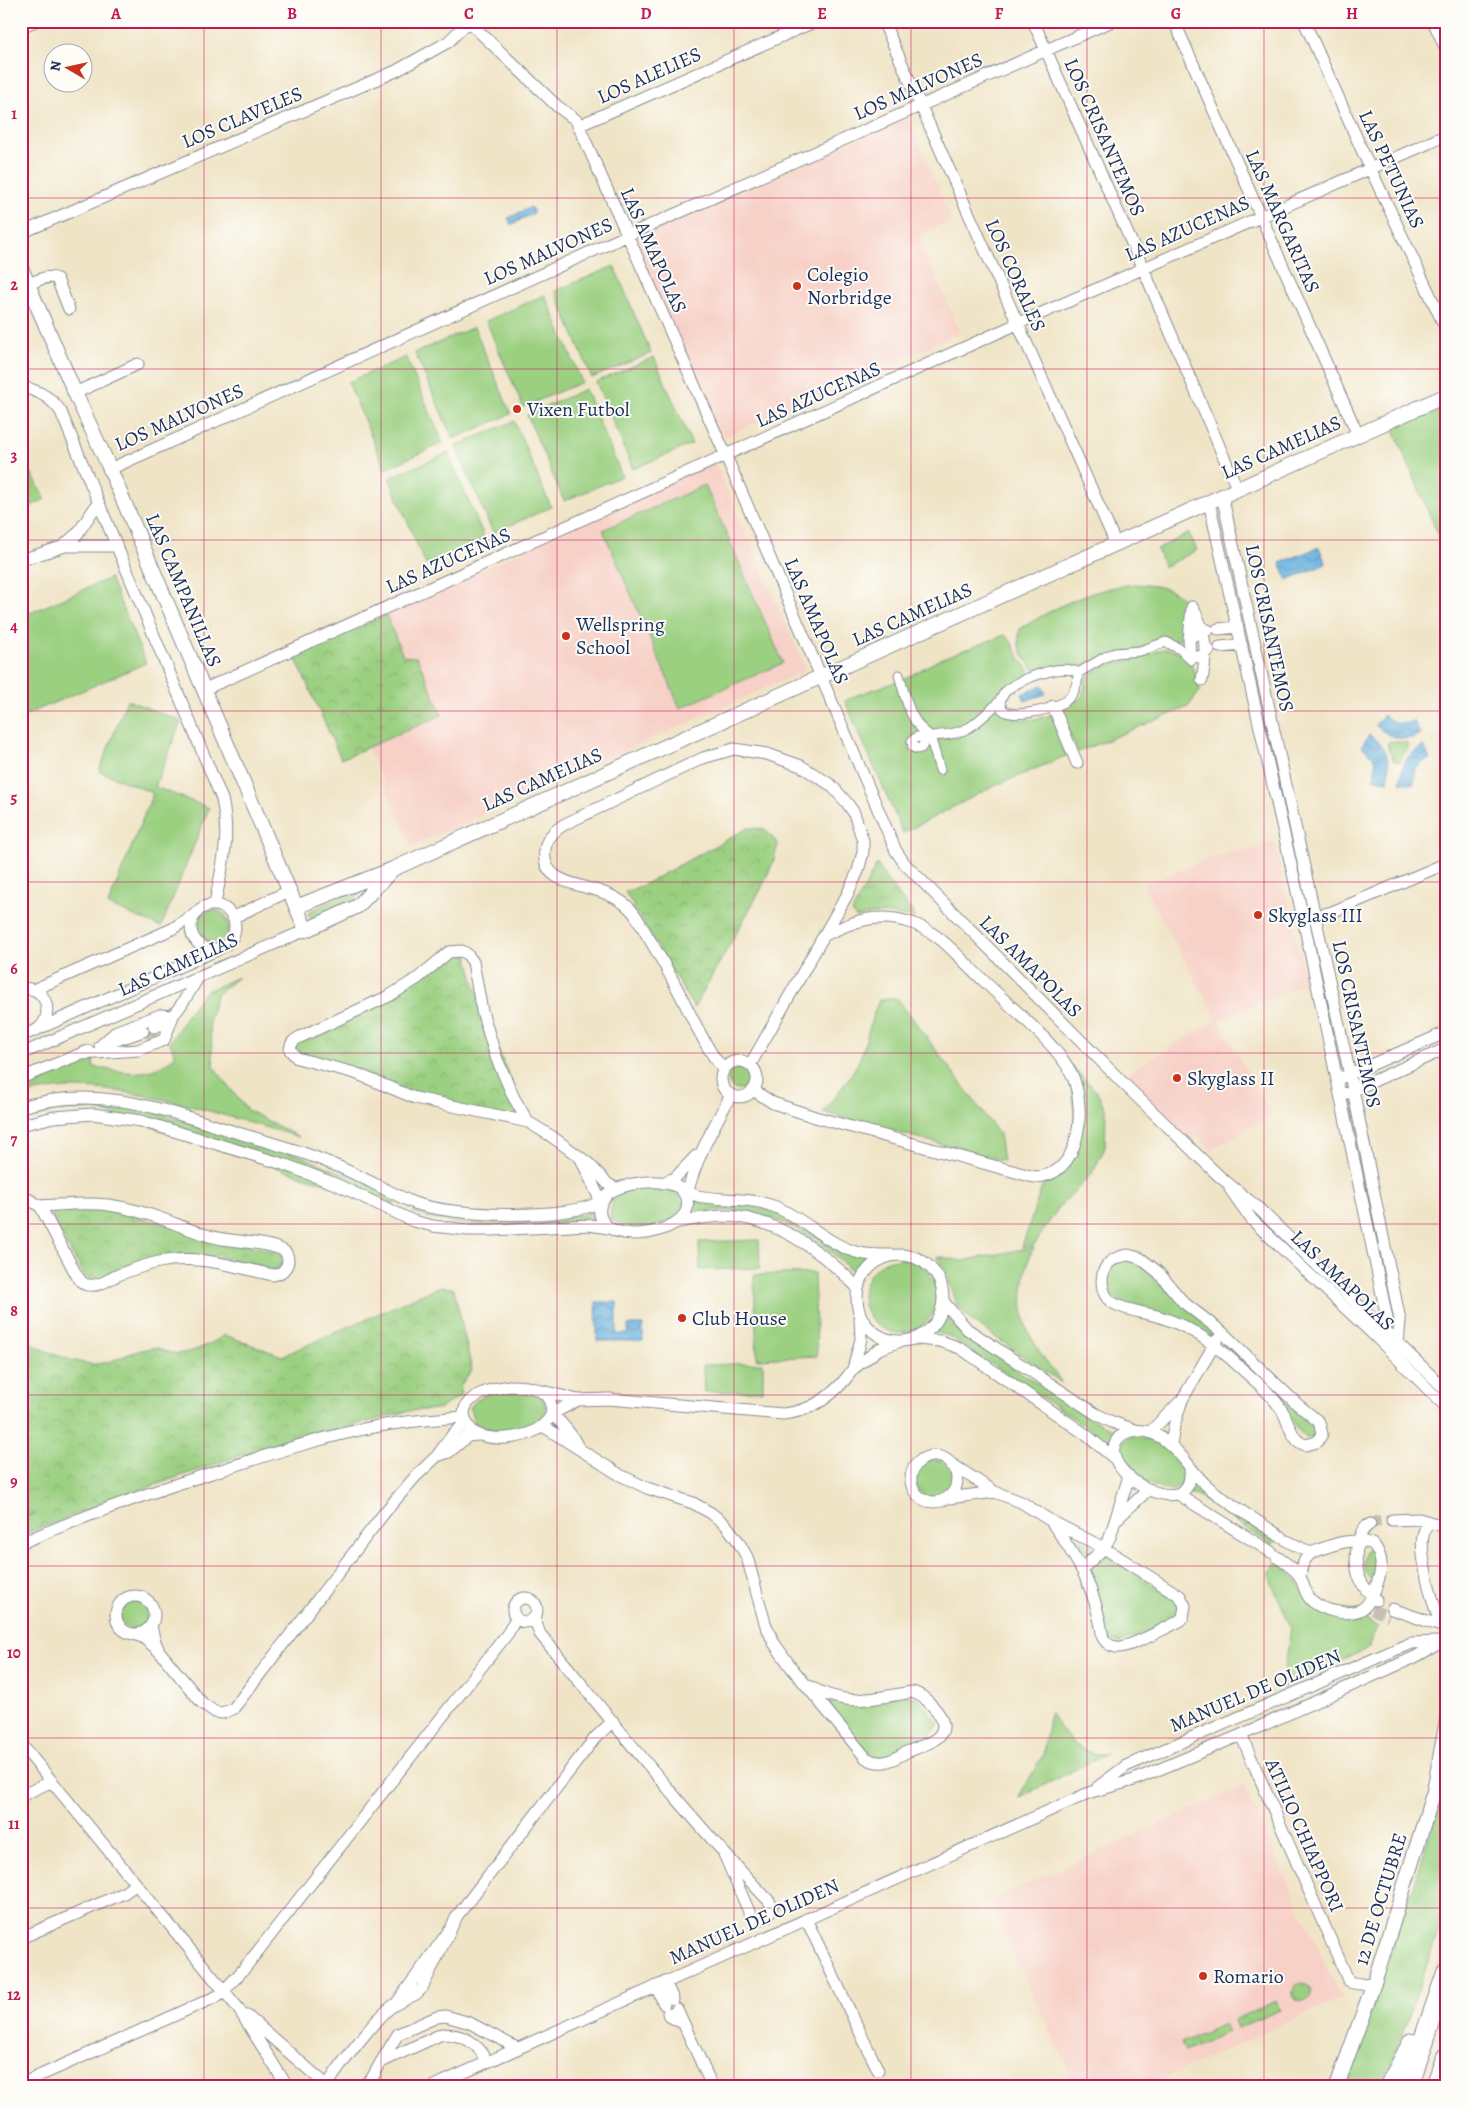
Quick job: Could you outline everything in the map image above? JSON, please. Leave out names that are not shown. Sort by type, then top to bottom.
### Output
[{"type":"highway","points":[[1408,2086],[1444,1982],[1447,1964]]},
{"type":"highway","points":[[1390,2086],[1444,1982]]},
{"type":"highway","points":[[1436,2086],[1447,2056]]},
{"type":"street","points":[[21,27],[35,21]]},
{"type":"street","name":"LOS ALELIES","points":[[578,126],[816,21]]},
{"type":"street","name":"LOS CORALES","points":[[883,21],[1116,544]]},
{"type":"street","name":"LOS CRISANTEMOS","points":[[1033,21],[1143,268],[1237,488]]},
{"type":"street","name":"LOS MALVONES","points":[[110,469],[921,104],[1112,21]]},
{"type":"street","name":"LAS MARGARITAS","points":[[1174,21],[1358,435]]},
{"type":"street","name":"LAS PETUNIAS","points":[[1304,21],[1370,168],[1447,331]]},
{"type":"street","points":[[1433,21],[1447,51]]},
{"type":"street","name":"LAS AMAPOLAS","points":[[469,22],[557,106],[576,120],[626,236],[726,456],[896,851],[905,864],[1058,1019],[1220,1176],[1258,1207],[1395,1349],[1447,1408]]},
{"type":"street","name":"LOS CLAVELES","points":[[21,233],[396,71],[448,42],[469,22]]},
{"type":"street","name":"LAS AZUCENAS","points":[[205,689],[1017,324],[1447,135]]},
{"type":"street","name":"LAS CAMPANILLAS","points":[[21,268],[205,689],[306,930]]},
{"type":"street","points":[[28,284],[47,277],[53,277],[57,280],[69,309]]},
{"type":"street","points":[[75,393],[138,364]]},
{"type":"street","points":[[21,387],[36,391],[57,405],[222,799],[227,834],[215,904]]},
{"type":"street","name":"LAS CAMELIAS","points":[[296,907],[393,869],[1447,395]]},
{"type":"street","name":"LOS CRISANTEMOS","points":[[1222,495],[1242,634],[1255,706],[1350,1075],[1388,1318],[1380,1334]]},
{"type":"street","name":"LOS CRISANTEMOS","points":[[1209,502],[1242,634],[1267,703],[1309,917],[1337,1078],[1400,1320],[1395,1349]]},
{"type":"street","points":[[62,548],[78,533],[98,504]]},
{"type":"street","points":[[21,560],[62,548],[91,545],[116,546]]},
{"type":"street","points":[[1000,701],[1002,709],[1010,714],[1033,712],[1063,703],[1075,690],[1078,674],[1104,657],[1140,650],[1157,643],[1166,642],[1180,649],[1190,658],[1202,680],[1212,650],[1210,630],[1200,620],[1192,607],[1189,639],[1190,658]]},
{"type":"street","points":[[1189,639],[1193,635],[1210,630],[1242,634]]},
{"type":"street","points":[[1190,658],[1197,658],[1242,634]]},
{"type":"street","points":[[928,737],[958,732],[969,728],[1000,701],[1004,692],[1018,683],[1036,676],[1069,668],[1078,674]]},
{"type":"street","points":[[899,675],[910,712],[915,722],[928,737],[940,770]]},
{"type":"street","points":[[1255,706],[1267,703]]},
{"type":"street","points":[[1053,706],[1077,763]]},
{"type":"street","points":[[724,1069],[710,1053],[679,991],[633,912],[616,898],[594,889],[564,882],[549,870],[545,852],[546,843],[565,824],[669,773],[718,752],[740,750],[787,760],[801,766],[831,785],[854,813],[861,832],[863,852],[858,871],[847,895],[750,1065]]},
{"type":"street","points":[[1309,917],[1332,912],[1447,863]]},
{"type":"street","name":"LAS CAMELIAS","points":[[21,1054],[198,978],[358,906],[393,869]]},
{"type":"street","points":[[234,917],[289,891]]},
{"type":"street","points":[[27,989],[172,929],[207,905],[223,906],[234,917],[235,933],[226,945],[219,949],[27,1033]]},
{"type":"street","points":[[195,914],[191,921],[192,936],[203,947],[219,949]]},
{"type":"street","points":[[753,1090],[773,1103],[798,1111],[1034,1177],[1051,1175],[1064,1163],[1071,1152],[1079,1127],[1080,1113],[1077,1090],[1067,1066],[1050,1044],[936,936],[913,923],[889,918],[857,920],[825,935]]},
{"type":"street","points":[[528,1122],[514,1098],[496,1057],[482,1011],[473,962],[462,951],[449,952],[418,978],[396,992],[300,1037],[291,1044],[290,1050],[297,1058],[355,1073],[415,1098],[528,1122],[581,1158],[608,1184],[617,1189]]},
{"type":"street","points":[[21,1078],[100,1046],[156,1028],[198,978]]},
{"type":"street","points":[[27,989],[39,993],[47,1004],[46,1018],[27,1033]]},
{"type":"street","points":[[100,1046],[117,1031],[160,1016],[156,1028]]},
{"type":"street","points":[[82,1054],[138,1050],[164,1040],[156,1028]]},
{"type":"street","points":[[1337,1078],[1350,1075],[1443,1033],[1446,1050],[1353,1092],[1341,1094]]},
{"type":"street","points":[[736,1062],[750,1065],[757,1077],[753,1090],[742,1097],[731,1095],[722,1086],[724,1069],[736,1062]]},
{"type":"street","points":[[678,1222],[685,1214],[685,1194],[705,1145],[731,1095]]},
{"type":"street","points":[[21,1107],[47,1100],[86,1096],[121,1099],[164,1109],[318,1158],[428,1208],[471,1213],[568,1211],[590,1208],[617,1189],[645,1182],[670,1184],[685,1194],[759,1201],[788,1212],[854,1252],[871,1255],[906,1255],[919,1259],[929,1266],[937,1276],[942,1288],[943,1301],[940,1314],[934,1325],[924,1334],[912,1340]]},
{"type":"street","points":[[21,1124],[54,1117],[93,1114],[141,1121],[298,1169],[338,1185],[413,1221],[433,1226],[468,1230],[590,1225],[624,1233],[650,1232],[661,1230],[678,1222],[722,1216],[748,1219],[762,1222],[799,1240],[829,1261],[858,1288]]},
{"type":"street","points":[[662,1183],[680,1174],[705,1145]]},
{"type":"street","points":[[581,1158],[601,1202],[600,1213],[608,1228]]},
{"type":"street","points":[[21,1195],[40,1206],[77,1276],[82,1283],[88,1285],[104,1282],[141,1267],[170,1260],[227,1263],[273,1275],[284,1271],[288,1262],[284,1251],[273,1247],[213,1238],[159,1218],[123,1208],[93,1203],[40,1206]]},
{"type":"street","points":[[399,1214],[405,1199]]},
{"type":"street","points":[[853,1369],[861,1339],[856,1301],[862,1276],[870,1266],[881,1259],[894,1255]]},
{"type":"street","points":[[1128,1255],[1140,1258],[1163,1277],[1183,1302],[1222,1332],[1297,1404],[1319,1422],[1322,1429],[1320,1438],[1310,1445],[1298,1442],[1284,1414],[1273,1399],[1231,1359],[1214,1346],[1171,1321],[1112,1302],[1102,1286],[1106,1266],[1122,1256],[1128,1255]]},
{"type":"street","points":[[943,1301],[967,1329],[1096,1414],[1112,1422],[1136,1430],[1150,1432],[1171,1445],[1182,1456],[1190,1469],[1207,1485],[1284,1539],[1311,1553]]},
{"type":"street","points":[[859,1314],[875,1334],[887,1340],[930,1339],[960,1348],[1085,1434],[1114,1458],[1129,1476],[1149,1489],[1169,1495],[1178,1494],[1188,1487],[1191,1477],[1190,1469]]},
{"type":"street","points":[[1171,1445],[1174,1426],[1182,1400],[1222,1332]]},
{"type":"street","points":[[159,1651],[151,1625],[154,1613],[148,1602],[137,1597],[125,1600],[117,1610],[118,1623],[122,1628],[144,1638],[159,1651],[207,1708],[222,1713],[233,1709],[385,1512],[415,1477],[437,1456],[465,1420],[466,1406],[469,1401],[494,1389],[520,1386],[535,1388],[578,1400],[609,1399],[776,1414],[794,1413],[825,1400],[840,1386],[853,1369],[879,1349],[900,1341]]},
{"type":"street","name":"LAS AMAPOLAS","points":[[1395,1349],[1447,1391]]},
{"type":"street","points":[[542,1391],[550,1401],[552,1414],[575,1440],[578,1447]]},
{"type":"street","points":[[437,1456],[449,1452],[468,1436],[500,1437],[526,1434],[543,1426],[552,1414],[578,1400]]},
{"type":"street","points":[[1150,1432],[1182,1400]]},
{"type":"street","points":[[21,1543],[166,1487],[288,1449],[373,1427],[425,1419],[465,1420]]},
{"type":"street","points":[[465,1420],[473,1432],[478,1435]]},
{"type":"street","points":[[543,1426],[620,1475],[659,1492],[694,1503],[726,1525],[747,1557],[764,1623],[771,1638],[791,1667],[861,1752],[871,1761],[883,1763],[933,1741],[942,1732],[941,1717],[924,1698],[916,1693],[911,1692],[879,1699],[855,1700],[828,1695],[806,1685]]},
{"type":"street","points":[[1114,1458],[1113,1451],[1120,1436],[1136,1430]]},
{"type":"street","points":[[995,1492],[949,1498],[935,1503],[921,1499],[916,1494],[911,1480],[915,1466],[927,1457],[941,1457],[995,1492],[1021,1502],[1051,1521],[1104,1548],[1180,1596],[1185,1606],[1183,1617],[1178,1622],[1126,1645],[1113,1647],[1103,1638],[1095,1598],[1082,1569],[1051,1521]]},
{"type":"street","points":[[949,1498],[957,1486],[956,1472],[953,1465]]},
{"type":"street","points":[[1082,1569],[1104,1548],[1117,1520],[1129,1476]]},
{"type":"street","points":[[1117,1520],[1149,1489]]},
{"type":"street","points":[[1178,1494],[1274,1554],[1300,1577]]},
{"type":"street","points":[[1392,1520],[1407,1518],[1447,1527]]},
{"type":"street","points":[[1430,1522],[1424,1532],[1422,1548],[1440,1626]]},
{"type":"street","points":[[1371,1526],[1366,1526],[1358,1540],[1358,1576],[1371,1604]]},
{"type":"street","points":[[1358,1540],[1374,1544],[1382,1566],[1371,1604],[1339,1612],[1320,1606],[1305,1593],[1300,1577],[1301,1567],[1306,1558],[1311,1553],[1324,1547],[1358,1540]]},
{"type":"street","points":[[21,2084],[212,2000],[224,1991],[502,1641],[516,1618],[513,1606],[518,1600],[526,1597],[535,1603],[537,1611],[534,1618],[540,1634],[724,1854],[769,1901],[772,1907],[766,1918],[756,1920],[750,1914],[724,1854]]},
{"type":"street","points":[[1390,1613],[1440,1626]]},
{"type":"street","points":[[516,1618],[523,1622],[534,1618]]},
{"type":"street","points":[[134,1634],[144,1632],[151,1625]]},
{"type":"street","name":"MANUEL DE OLIDEN","points":[[434,2086],[1091,1792],[1134,1780],[1241,1734],[1415,1657],[1444,1640]]},
{"type":"street","name":"MANUEL DE OLIDEN","points":[[1091,1792],[1126,1766],[1411,1643],[1444,1640]]},
{"type":"street","name":"12 DE OCTUBRE","points":[[1337,2086],[1374,1983],[1434,1791],[1447,1720]]},
{"type":"street","points":[[238,2008],[326,2084],[385,2012],[396,2004],[449,1931],[457,1916],[583,1753],[613,1721]]},
{"type":"street","name":"ATILIO CHIAPPORI","points":[[1241,1734],[1350,1982],[1359,1984],[1374,1983]]},
{"type":"street","points":[[21,1744],[238,2008],[287,2086]]},
{"type":"street","points":[[21,1796],[52,1781]]},
{"type":"street","points":[[21,1938],[124,1893],[136,1884]]},
{"type":"street","points":[[806,1919],[878,2070]]},
{"type":"street","points":[[660,1984],[670,2006],[669,2016],[684,2024],[712,2086]]},
{"type":"street","points":[[363,2086],[371,2080],[398,2034],[437,2017],[446,2016],[470,2023],[517,2048]]},
{"type":"street","points":[[381,2062],[442,2034],[464,2036],[482,2051],[487,2062]]},
{"type":"shaded area","name":"Colegio Norbridge","points":[[908,118],[952,220],[918,236],[960,333],[720,439],[633,238]]},
{"type":"shaded area","name":"Wellspring School","points":[[714,461],[806,670],[412,846],[368,748],[341,759],[295,657]]},
{"type":"shaded area","points":[[1275,843],[1306,983],[1218,1020],[1272,1115],[1211,1150],[1197,1135],[1190,1141],[1124,1075],[1217,1020],[1143,884],[1214,857]]},
{"type":"shaded area","points":[[1244,1786],[1341,1998],[1147,2086],[1076,2086],[989,1901]]},
{"type":"green space","points":[[614,266],[651,353],[592,378],[555,291]]},
{"type":"green space","points":[[545,295],[582,382],[523,407],[486,321]]},
{"type":"green space","points":[[474,327],[511,414],[453,439],[415,353]]},
{"type":"green space","points":[[406,357],[443,443],[385,469],[348,382]]},
{"type":"green space","points":[[654,357],[692,444],[633,469],[596,382]]},
{"type":"green space","points":[[585,389],[622,476],[564,501],[527,415]]},
{"type":"green space","points":[[1447,401],[1447,556],[1392,426]]},
{"type":"green space","points":[[514,421],[551,507],[493,533],[456,446]]},
{"type":"green space","points":[[21,452],[45,499],[21,511]]},
{"type":"green space","points":[[448,453],[485,539],[426,565],[389,478]]},
{"type":"green space","points":[[705,485],[783,663],[680,708],[603,530]]},
{"type":"green space","points":[[1189,533],[1197,550],[1164,567],[1157,549]]},
{"type":"green space","points":[[110,578],[146,663],[21,717],[21,617]]},
{"type":"green space","points":[[1135,584],[1171,590],[1184,600],[1188,620],[1186,630],[1180,639],[1121,653],[1084,672],[1072,673],[1048,668],[1035,672],[1024,657],[1020,647],[1020,629],[1047,613],[1089,594]]},
{"type":"green space","points":[[386,615],[403,656],[417,657],[442,715],[341,759],[295,657]]},
{"type":"green space","points":[[1005,635],[1031,673],[1005,689],[976,722],[965,729],[938,735],[915,734],[908,743],[910,750],[919,754],[932,743],[942,768],[936,739],[955,736],[969,730],[996,707],[1004,709],[1008,715],[1019,720],[1052,715],[1068,755],[990,788],[903,833],[845,701],[904,679],[942,658]]},
{"type":"green space","points":[[1163,649],[1171,649],[1178,652],[1184,656],[1193,668],[1200,691],[1188,707],[1078,752],[1060,712],[1082,697],[1087,677],[1101,668],[1140,658]]},
{"type":"green space","points":[[127,700],[181,721],[155,787],[209,808],[161,927],[108,905],[153,793],[99,771]]},
{"type":"green space","points":[[1390,741],[1407,743],[1409,748],[1402,756],[1400,762],[1394,761],[1387,744]]},
{"type":"green space","points":[[748,828],[765,829],[778,844],[773,863],[761,889],[694,1008],[625,892],[641,886]]},
{"type":"green space","points":[[877,864],[891,886],[912,911],[914,918],[892,914],[878,914],[856,918],[852,912]]},
{"type":"green space","points":[[372,881],[354,901],[319,918],[313,919],[309,917],[309,912]]},
{"type":"green space","points":[[213,910],[225,914],[229,926],[225,938],[213,942],[201,938],[197,926],[201,914]]},
{"type":"green space","points":[[467,954],[482,1011],[528,1122],[430,1103],[297,1058],[291,1044],[389,996],[443,955]]},
{"type":"green space","points":[[238,977],[216,995],[209,1022],[214,1067],[247,1110],[299,1137],[198,1108],[121,1092],[84,1088],[50,1090],[21,1097],[21,1085],[87,1057],[94,1057],[93,1067],[126,1072],[156,1069],[166,1064],[175,1056],[170,1042],[193,1006],[205,992]]},
{"type":"green space","points":[[897,998],[999,1134],[1003,1161],[823,1112],[845,1083],[859,1060],[879,1000]]},
{"type":"green space","points":[[1070,1064],[1097,1092],[1106,1111],[1105,1148],[1091,1175],[1059,1207],[1034,1245],[1022,1247],[1042,1186],[1065,1166],[1077,1146]]},
{"type":"green space","points":[[739,1068],[747,1071],[750,1079],[747,1087],[739,1090],[731,1087],[728,1079],[731,1071]]},
{"type":"green space","points":[[59,1102],[105,1102],[168,1116],[301,1156],[363,1182],[394,1198],[395,1202],[390,1204],[95,1109],[57,1111],[21,1121],[21,1112]]},
{"type":"green space","points":[[643,1186],[661,1188],[677,1195],[683,1205],[672,1221],[653,1227],[622,1226],[611,1219],[614,1199],[623,1192]]},
{"type":"green space","points":[[691,1202],[734,1204],[776,1213],[871,1260],[865,1264],[857,1279],[842,1262],[824,1247],[804,1233],[782,1222],[735,1211],[711,1211],[689,1216]]},
{"type":"green space","points":[[56,1209],[105,1209],[281,1253],[282,1265],[275,1270],[263,1269],[247,1263],[223,1258],[180,1254],[94,1281],[85,1277],[52,1218]]},
{"type":"green space","points":[[597,1209],[599,1222],[503,1226],[453,1223],[431,1219],[413,1212],[560,1216],[580,1215]]},
{"type":"green space","points":[[759,1240],[760,1268],[700,1270],[699,1242]]},
{"type":"green space","points":[[1034,1247],[1027,1266],[1023,1289],[1025,1322],[1035,1344],[1062,1383],[972,1321],[957,1304],[945,1270],[937,1256],[962,1261]]},
{"type":"green space","points":[[1126,1258],[1146,1265],[1214,1329],[1214,1334],[1210,1336],[1124,1303],[1111,1295],[1107,1282],[1108,1272],[1113,1264]]},
{"type":"green space","points":[[900,1259],[921,1265],[931,1275],[937,1296],[931,1317],[921,1327],[900,1333],[879,1327],[869,1317],[863,1296],[869,1275],[879,1265]]},
{"type":"green space","points":[[814,1273],[817,1356],[757,1359],[754,1275]]},
{"type":"green space","points":[[441,1286],[454,1289],[472,1370],[460,1386],[462,1395],[439,1409],[409,1411],[241,1455],[21,1535],[21,1518],[36,1514],[21,1517],[21,1337],[58,1355],[88,1364],[104,1363],[153,1348],[171,1353],[192,1351],[206,1346],[225,1335],[282,1356]]},
{"type":"green space","points":[[946,1314],[957,1331],[1100,1424],[1120,1431],[1115,1433],[1110,1447],[1093,1431],[949,1336],[934,1332]]},
{"type":"green space","points":[[1222,1340],[1226,1340],[1317,1425],[1318,1432],[1313,1438],[1306,1438],[1298,1430],[1287,1411],[1222,1344]]},
{"type":"green space","points":[[763,1363],[763,1391],[704,1392],[703,1365]]},
{"type":"green space","points":[[531,1390],[544,1400],[546,1410],[533,1425],[524,1429],[505,1432],[494,1431],[475,1425],[470,1408],[482,1397],[497,1392]]},
{"type":"green space","points":[[1131,1436],[1155,1442],[1174,1454],[1185,1467],[1184,1479],[1179,1488],[1171,1491],[1155,1487],[1123,1464],[1119,1450],[1123,1441]]},
{"type":"green space","points":[[934,1460],[947,1466],[953,1479],[947,1492],[934,1498],[921,1492],[915,1479],[921,1466]]},
{"type":"green space","points":[[1196,1481],[1204,1491],[1276,1540],[1272,1545],[1199,1497],[1188,1493]]},
{"type":"green space","points":[[1072,1535],[1092,1545],[1087,1556],[1083,1558],[1079,1556],[1069,1537]]},
{"type":"green space","points":[[1372,1546],[1375,1550],[1376,1575],[1370,1579],[1365,1571],[1363,1562],[1365,1553]]},
{"type":"green space","points":[[1103,1555],[1110,1557],[1179,1602],[1181,1612],[1173,1619],[1120,1643],[1110,1640],[1096,1586],[1090,1575],[1092,1564]]},
{"type":"green space","points":[[1278,1561],[1296,1580],[1310,1604],[1371,1612],[1367,1621],[1378,1627],[1369,1648],[1282,1688],[1291,1627],[1268,1574]]},
{"type":"green space","points":[[135,1600],[146,1604],[150,1615],[146,1626],[135,1630],[124,1626],[120,1615],[124,1604]]},
{"type":"green space","points":[[906,1695],[918,1698],[938,1723],[937,1727],[933,1733],[885,1757],[874,1755],[859,1744],[829,1706],[829,1701]]},
{"type":"green space","points":[[1050,1712],[1066,1735],[1079,1747],[1097,1754],[1107,1754],[1018,1798],[1043,1755]]},
{"type":"green space","points":[[1447,1769],[1447,1903],[1439,1931],[1393,2060],[1381,2086],[1346,2086],[1440,1803]]},
{"type":"green space","points":[[1302,1983],[1308,1986],[1311,1992],[1308,1998],[1302,2001],[1296,1998],[1293,1992],[1296,1986]]},
{"type":"green space","points":[[1276,2001],[1280,2010],[1237,2028],[1234,2020]]},
{"type":"green space","points":[[1224,2024],[1228,2032],[1185,2051],[1181,2043]]},
{"type":"water","points":[[531,207],[534,213],[511,225],[508,218]]},
{"type":"water","points":[[1319,547],[1326,564],[1287,580],[1280,563]]},
{"type":"water","points":[[1042,685],[1046,694],[1025,701],[1022,694]]},
{"type":"water","points":[[1384,715],[1398,723],[1414,721],[1420,734],[1408,739],[1391,736],[1375,725]]},
{"type":"water","points":[[1369,735],[1380,744],[1387,755],[1389,767],[1388,781],[1374,779],[1374,760],[1370,753],[1361,746]]},
{"type":"water","points":[[1424,746],[1430,759],[1417,768],[1414,784],[1400,782],[1406,760]]},
{"type":"water","points":[[596,1302],[617,1302],[617,1334],[628,1334],[628,1325],[643,1325],[643,1341],[597,1341]]},
{"type":"tunnel","points":[[146,1037],[156,1032]]},
{"type":"tunnel","points":[[1370,1524],[1392,1520]]},
{"type":"tunnel","points":[[1372,1610],[1389,1616]]},
{"type":"place","name":"Colegio Norbridge","points":[[797,286]]},
{"type":"place","name":"Vixen Futbol","points":[[517,409]]},
{"type":"place","name":"Wellspring School","points":[[566,636]]},
{"type":"place","name":"Skyglass III","points":[[1258,915]]},
{"type":"place","name":"Skyglass II","points":[[1177,1078]]},
{"type":"place","name":"Club House","points":[[682,1318]]},
{"type":"place","name":"Romario","points":[[1203,1976]]}]
